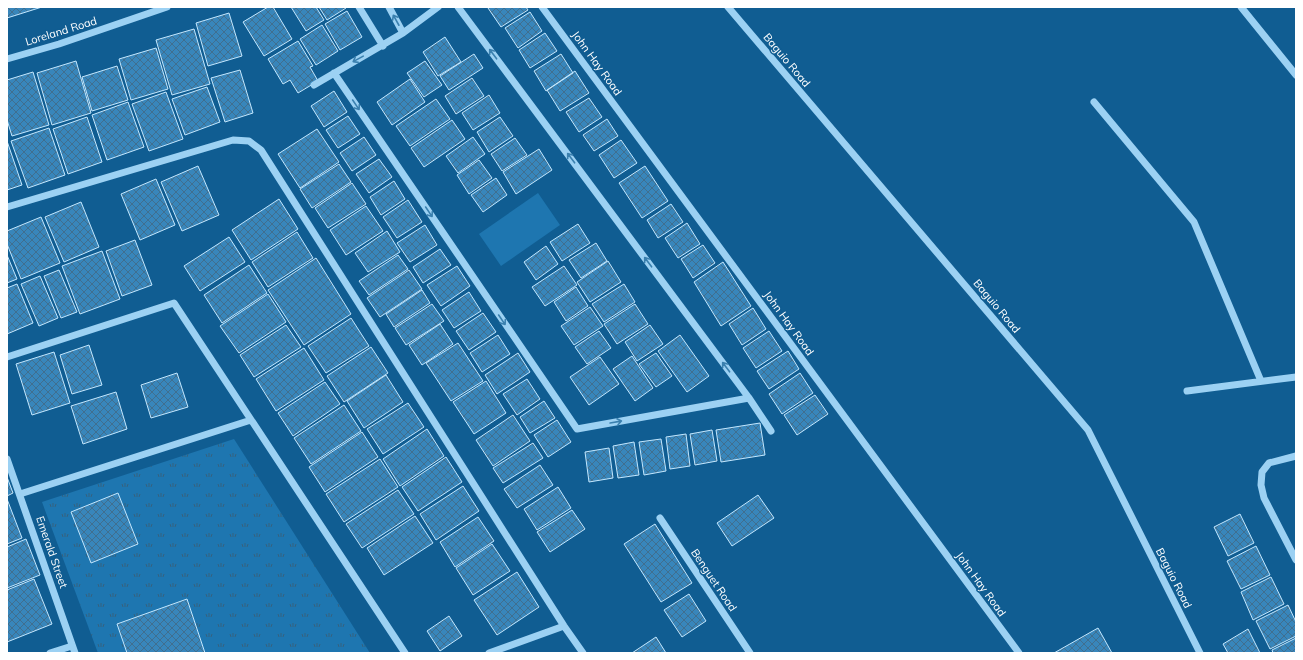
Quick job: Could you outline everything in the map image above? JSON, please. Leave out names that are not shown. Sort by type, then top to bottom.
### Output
[{"type":"street","name":"Loreland Road","points":[[7,59],[59,44],[167,7]]},
{"type":"street","points":[[359,7],[383,46]]},
{"type":"street","points":[[388,7],[403,33]]},
{"type":"street","points":[[314,85],[383,46],[438,7]]},
{"type":"street","points":[[458,7],[749,398],[771,431]]},
{"type":"street","name":"John Hay Road","points":[[542,7],[1018,653]]},
{"type":"street","name":"Baguio Road","points":[[728,7],[1088,430],[1200,653]]},
{"type":"street","points":[[1241,7],[1296,75]]},
{"type":"street","points":[[334,73],[577,429],[749,398]]},
{"type":"street","points":[[1094,102],[1194,222],[1262,381]]},
{"type":"street","points":[[7,207],[233,140],[249,141],[261,150],[564,626],[583,653]]},
{"type":"street","points":[[7,358],[174,303],[404,653]]},
{"type":"street","points":[[1187,391],[1296,377]]},
{"type":"street","points":[[20,494],[251,420]]},
{"type":"street","points":[[1296,456],[1269,463],[1262,472],[1260,485],[1264,498],[1296,560]]},
{"type":"street","name":"Emerald Street","points":[[7,459],[75,653]]},
{"type":"street","name":"Benguet Road","points":[[660,518],[750,653]]},
{"type":"street","points":[[489,653],[564,626]]},
{"type":"street","points":[[50,653],[72,646]]},
{"type":"green space","points":[[538,193],[560,225],[501,266],[479,234]]},
{"type":"green space","points":[[234,439],[370,653],[98,653],[42,502]]},
{"type":"building","points":[[7,7],[42,7],[7,18]]},
{"type":"building","points":[[268,7],[273,7],[292,39],[264,56],[243,22]]},
{"type":"building","points":[[291,7],[316,7],[324,20],[306,31]]},
{"type":"building","points":[[319,7],[345,7],[346,8],[327,20]]},
{"type":"building","points":[[526,7],[528,10],[501,27],[488,8]]},
{"type":"building","points":[[347,11],[362,37],[340,50],[325,24]]},
{"type":"building","points":[[530,12],[542,31],[518,48],[505,28]]},
{"type":"building","points":[[229,13],[242,56],[208,66],[196,23]]},
{"type":"building","points":[[322,25],[338,51],[316,65],[300,39]]},
{"type":"building","points":[[194,29],[210,84],[172,95],[156,40]]},
{"type":"building","points":[[545,33],[557,51],[530,68],[519,50]]},
{"type":"building","points":[[445,37],[461,62],[438,76],[423,52]]},
{"type":"building","points":[[298,41],[313,66],[310,67],[318,81],[298,93],[290,80],[283,84],[268,59]]},
{"type":"building","points":[[156,48],[168,89],[131,100],[119,59]]},
{"type":"building","points":[[474,54],[483,68],[449,90],[440,76]]},
{"type":"building","points":[[561,54],[573,73],[546,91],[534,71]]},
{"type":"building","points":[[76,61],[91,113],[52,125],[37,73]]},
{"type":"building","points":[[425,61],[442,85],[424,97],[407,73]]},
{"type":"building","points":[[117,66],[128,100],[92,111],[82,77]]},
{"type":"building","points":[[240,70],[253,113],[225,122],[211,78]]},
{"type":"building","points":[[575,71],[589,93],[560,111],[547,90]]},
{"type":"building","points":[[33,72],[49,125],[12,136],[7,120],[7,80]]},
{"type":"building","points":[[472,78],[484,96],[456,114],[445,96]]},
{"type":"building","points":[[410,79],[425,102],[392,125],[377,102]]},
{"type":"building","points":[[207,87],[220,122],[185,135],[172,99]]},
{"type":"building","points":[[334,91],[347,112],[324,127],[311,106]]},
{"type":"building","points":[[166,92],[183,139],[149,151],[132,104]]},
{"type":"building","points":[[489,95],[500,113],[473,130],[462,113]]},
{"type":"building","points":[[589,98],[602,117],[579,132],[566,112]]},
{"type":"building","points":[[436,99],[450,119],[410,146],[396,126]]},
{"type":"building","points":[[128,102],[144,147],[107,160],[92,115]]},
{"type":"building","points":[[348,116],[360,134],[338,148],[326,130]]},
{"type":"building","points":[[87,117],[102,162],[68,174],[53,129]]},
{"type":"building","points":[[500,117],[513,136],[489,152],[477,132]]},
{"type":"building","points":[[607,119],[618,136],[594,151],[583,135]]},
{"type":"building","points":[[452,120],[465,139],[424,167],[411,148]]},
{"type":"building","points":[[49,128],[65,175],[28,188],[11,141]]},
{"type":"building","points":[[317,129],[339,162],[300,188],[278,154]]},
{"type":"building","points":[[364,137],[376,155],[352,171],[340,153]]},
{"type":"building","points":[[473,137],[485,154],[458,173],[446,156]]},
{"type":"building","points":[[515,138],[527,155],[502,171],[491,154]]},
{"type":"building","points":[[621,140],[637,163],[614,178],[599,155]]},
{"type":"building","points":[[7,141],[22,185],[7,190]]},
{"type":"building","points":[[539,149],[552,170],[516,194],[503,172]]},
{"type":"building","points":[[379,159],[392,177],[369,193],[356,174]]},
{"type":"building","points":[[479,160],[492,178],[469,194],[457,175]]},
{"type":"building","points":[[339,164],[351,182],[312,208],[300,189]]},
{"type":"building","points":[[198,166],[219,215],[182,231],[161,182]]},
{"type":"building","points":[[645,166],[668,201],[642,218],[619,183]]},
{"type":"building","points":[[496,178],[507,195],[483,212],[471,195]]},
{"type":"building","points":[[156,179],[175,225],[140,240],[121,194]]},
{"type":"building","points":[[394,181],[405,199],[381,215],[370,197]]},
{"type":"building","points":[[352,183],[366,204],[328,228],[315,208]]},
{"type":"building","points":[[279,199],[298,229],[251,260],[232,230]]},
{"type":"building","points":[[408,200],[422,222],[397,238],[383,217]]},
{"type":"building","points":[[81,202],[99,247],[64,262],[45,217]]},
{"type":"building","points":[[671,204],[683,222],[658,238],[647,220]]},
{"type":"building","points":[[366,206],[383,231],[346,255],[330,230]]},
{"type":"building","points":[[41,217],[60,263],[21,279],[7,244],[7,231]]},
{"type":"building","points":[[687,223],[700,244],[678,258],[665,238]]},
{"type":"building","points":[[578,224],[590,243],[562,261],[550,242]]},
{"type":"building","points":[[425,225],[437,245],[410,262],[397,243]]},
{"type":"building","points":[[387,231],[400,252],[368,272],[355,253]]},
{"type":"building","points":[[297,232],[313,258],[268,287],[252,262]]},
{"type":"building","points":[[229,237],[245,262],[200,291],[184,266]]},
{"type":"building","points":[[135,240],[152,285],[122,296],[106,251]]},
{"type":"building","points":[[596,243],[607,261],[581,278],[569,260]]},
{"type":"building","points":[[703,245],[715,263],[693,278],[681,259]]},
{"type":"building","points":[[546,246],[558,264],[536,280],[524,262]]},
{"type":"building","points":[[440,249],[451,265],[423,283],[413,267]]},
{"type":"building","points":[[102,251],[120,299],[80,314],[62,266]]},
{"type":"building","points":[[7,255],[17,279],[7,283]]},
{"type":"building","points":[[398,255],[408,269],[369,295],[359,281]]},
{"type":"building","points":[[316,258],[351,314],[304,345],[268,290]]},
{"type":"building","points":[[608,261],[621,282],[590,302],[577,282]]},
{"type":"building","points":[[723,262],[751,306],[721,326],[694,282]]},
{"type":"building","points":[[249,265],[267,293],[222,323],[204,295]]},
{"type":"building","points":[[457,266],[470,286],[441,306],[427,285]]},
{"type":"building","points":[[564,266],[577,285],[545,306],[532,287]]},
{"type":"building","points":[[59,270],[77,312],[61,318],[44,276]]},
{"type":"building","points":[[409,270],[422,289],[380,317],[367,298]]},
{"type":"building","points":[[40,276],[58,318],[39,326],[21,284]]},
{"type":"building","points":[[17,284],[33,323],[7,334],[7,288]]},
{"type":"building","points":[[624,284],[635,302],[604,322],[592,304]]},
{"type":"building","points":[[576,287],[588,306],[566,321],[554,302]]},
{"type":"building","points":[[422,290],[430,303],[394,327],[386,314]]},
{"type":"building","points":[[469,292],[481,311],[454,328],[442,310]]},
{"type":"building","points":[[268,294],[286,322],[239,353],[220,326]]},
{"type":"building","points":[[432,304],[444,321],[406,345],[395,328]]},
{"type":"building","points":[[635,304],[648,324],[617,344],[604,324]]},
{"type":"building","points":[[590,307],[603,326],[574,345],[561,326]]},
{"type":"building","points":[[753,308],[766,329],[742,345],[729,324]]},
{"type":"building","points":[[483,313],[496,332],[469,350],[456,331]]},
{"type":"building","points":[[351,318],[369,346],[326,373],[308,346]]},
{"type":"building","points":[[440,324],[453,344],[422,365],[409,345]]},
{"type":"building","points":[[286,325],[301,347],[254,377],[240,355]]},
{"type":"building","points":[[650,325],[663,344],[637,361],[625,342]]},
{"type":"building","points":[[599,331],[611,348],[587,364],[575,347]]},
{"type":"building","points":[[769,331],[782,351],[756,368],[743,348]]},
{"type":"building","points":[[498,335],[510,354],[482,372],[470,353]]},
{"type":"building","points":[[680,335],[709,376],[687,392],[658,351]]},
{"type":"building","points":[[458,343],[483,381],[451,401],[426,363]]},
{"type":"building","points":[[89,345],[102,385],[72,394],[60,355]]},
{"type":"building","points":[[371,347],[388,373],[344,402],[327,376]]},
{"type":"building","points":[[304,348],[324,380],[276,411],[256,379]]},
{"type":"building","points":[[788,351],[799,369],[769,389],[757,371]]},
{"type":"building","points":[[54,352],[70,403],[32,415],[16,364]]},
{"type":"building","points":[[518,353],[530,372],[497,394],[485,375]]},
{"type":"building","points":[[656,353],[672,376],[656,387],[639,364]]},
{"type":"building","points":[[632,356],[653,388],[635,401],[613,369]]},
{"type":"building","points":[[600,357],[619,384],[589,405],[570,377]]},
{"type":"building","points":[[177,373],[188,407],[151,418],[141,385]]},
{"type":"building","points":[[800,373],[813,393],[782,414],[769,394]]},
{"type":"building","points":[[386,375],[403,402],[364,428],[347,401]]},
{"type":"building","points":[[527,379],[540,399],[517,415],[503,394]]},
{"type":"building","points":[[486,381],[506,413],[474,434],[453,402]]},
{"type":"building","points":[[325,382],[340,404],[293,436],[278,413]]},
{"type":"building","points":[[116,392],[127,429],[83,444],[71,406]]},
{"type":"building","points":[[815,395],[828,414],[797,435],[784,415]]},
{"type":"building","points":[[544,401],[555,418],[530,433],[520,417]]},
{"type":"building","points":[[408,403],[424,427],[383,454],[367,429]]},
{"type":"building","points":[[344,405],[361,431],[311,464],[294,438]]},
{"type":"building","points":[[513,415],[530,441],[493,466],[476,440]]},
{"type":"building","points":[[557,420],[571,442],[548,457],[534,435]]},
{"type":"building","points":[[760,423],[765,455],[721,462],[716,430]]},
{"type":"building","points":[[427,429],[444,456],[400,486],[383,459]]},
{"type":"building","points":[[712,430],[717,461],[695,465],[690,434]]},
{"type":"building","points":[[362,432],[378,457],[325,492],[309,467]]},
{"type":"building","points":[[686,434],[690,466],[670,469],[666,437]]},
{"type":"building","points":[[661,439],[666,471],[644,475],[639,442]]},
{"type":"building","points":[[634,442],[639,475],[618,478],[613,446]]},
{"type":"building","points":[[533,443],[543,458],[503,483],[493,468]]},
{"type":"building","points":[[609,448],[613,478],[589,482],[585,452]]},
{"type":"building","points":[[446,457],[462,482],[418,511],[402,487]]},
{"type":"building","points":[[380,459],[398,487],[344,522],[326,494]]},
{"type":"building","points":[[540,465],[553,485],[517,508],[504,489]]},
{"type":"building","points":[[7,477],[13,493],[7,496]]},
{"type":"building","points":[[463,486],[479,511],[436,540],[420,514]]},
{"type":"building","points":[[558,487],[571,508],[537,530],[524,509]]},
{"type":"building","points":[[398,490],[414,514],[362,548],[346,524]]},
{"type":"building","points":[[118,493],[138,544],[91,563],[71,512]]},
{"type":"building","points":[[758,495],[774,518],[732,546],[717,523]]},
{"type":"building","points":[[7,499],[22,538],[7,544]]},
{"type":"building","points":[[572,510],[585,529],[550,552],[537,532]]},
{"type":"building","points":[[1240,514],[1254,543],[1228,556],[1214,527]]},
{"type":"building","points":[[415,516],[433,543],[384,575],[367,548]]},
{"type":"building","points":[[478,517],[494,541],[455,567],[440,542]]},
{"type":"building","points":[[655,524],[692,583],[661,602],[624,544]]},
{"type":"building","points":[[26,539],[40,575],[7,588],[7,547]]},
{"type":"building","points":[[492,544],[510,571],[473,595],[456,568]]},
{"type":"building","points":[[1256,546],[1270,575],[1241,589],[1227,561]]},
{"type":"building","points":[[517,572],[539,607],[497,635],[474,600]]},
{"type":"building","points":[[1271,577],[1284,604],[1253,620],[1241,592]]},
{"type":"building","points":[[34,579],[52,624],[7,642],[7,590]]},
{"type":"building","points":[[689,594],[706,621],[682,637],[664,610]]},
{"type":"building","points":[[187,599],[205,653],[127,653],[117,624]]},
{"type":"building","points":[[1288,605],[1296,622],[1296,636],[1270,649],[1256,621]]},
{"type":"building","points":[[449,616],[462,636],[440,651],[427,631]]},
{"type":"building","points":[[1098,628],[1112,653],[1054,653]]},
{"type":"building","points":[[1248,629],[1260,653],[1228,653],[1223,644]]},
{"type":"building","points":[[656,637],[666,653],[632,653]]},
{"type":"building","points":[[1296,638],[1296,653],[1273,653],[1272,650]]}]
